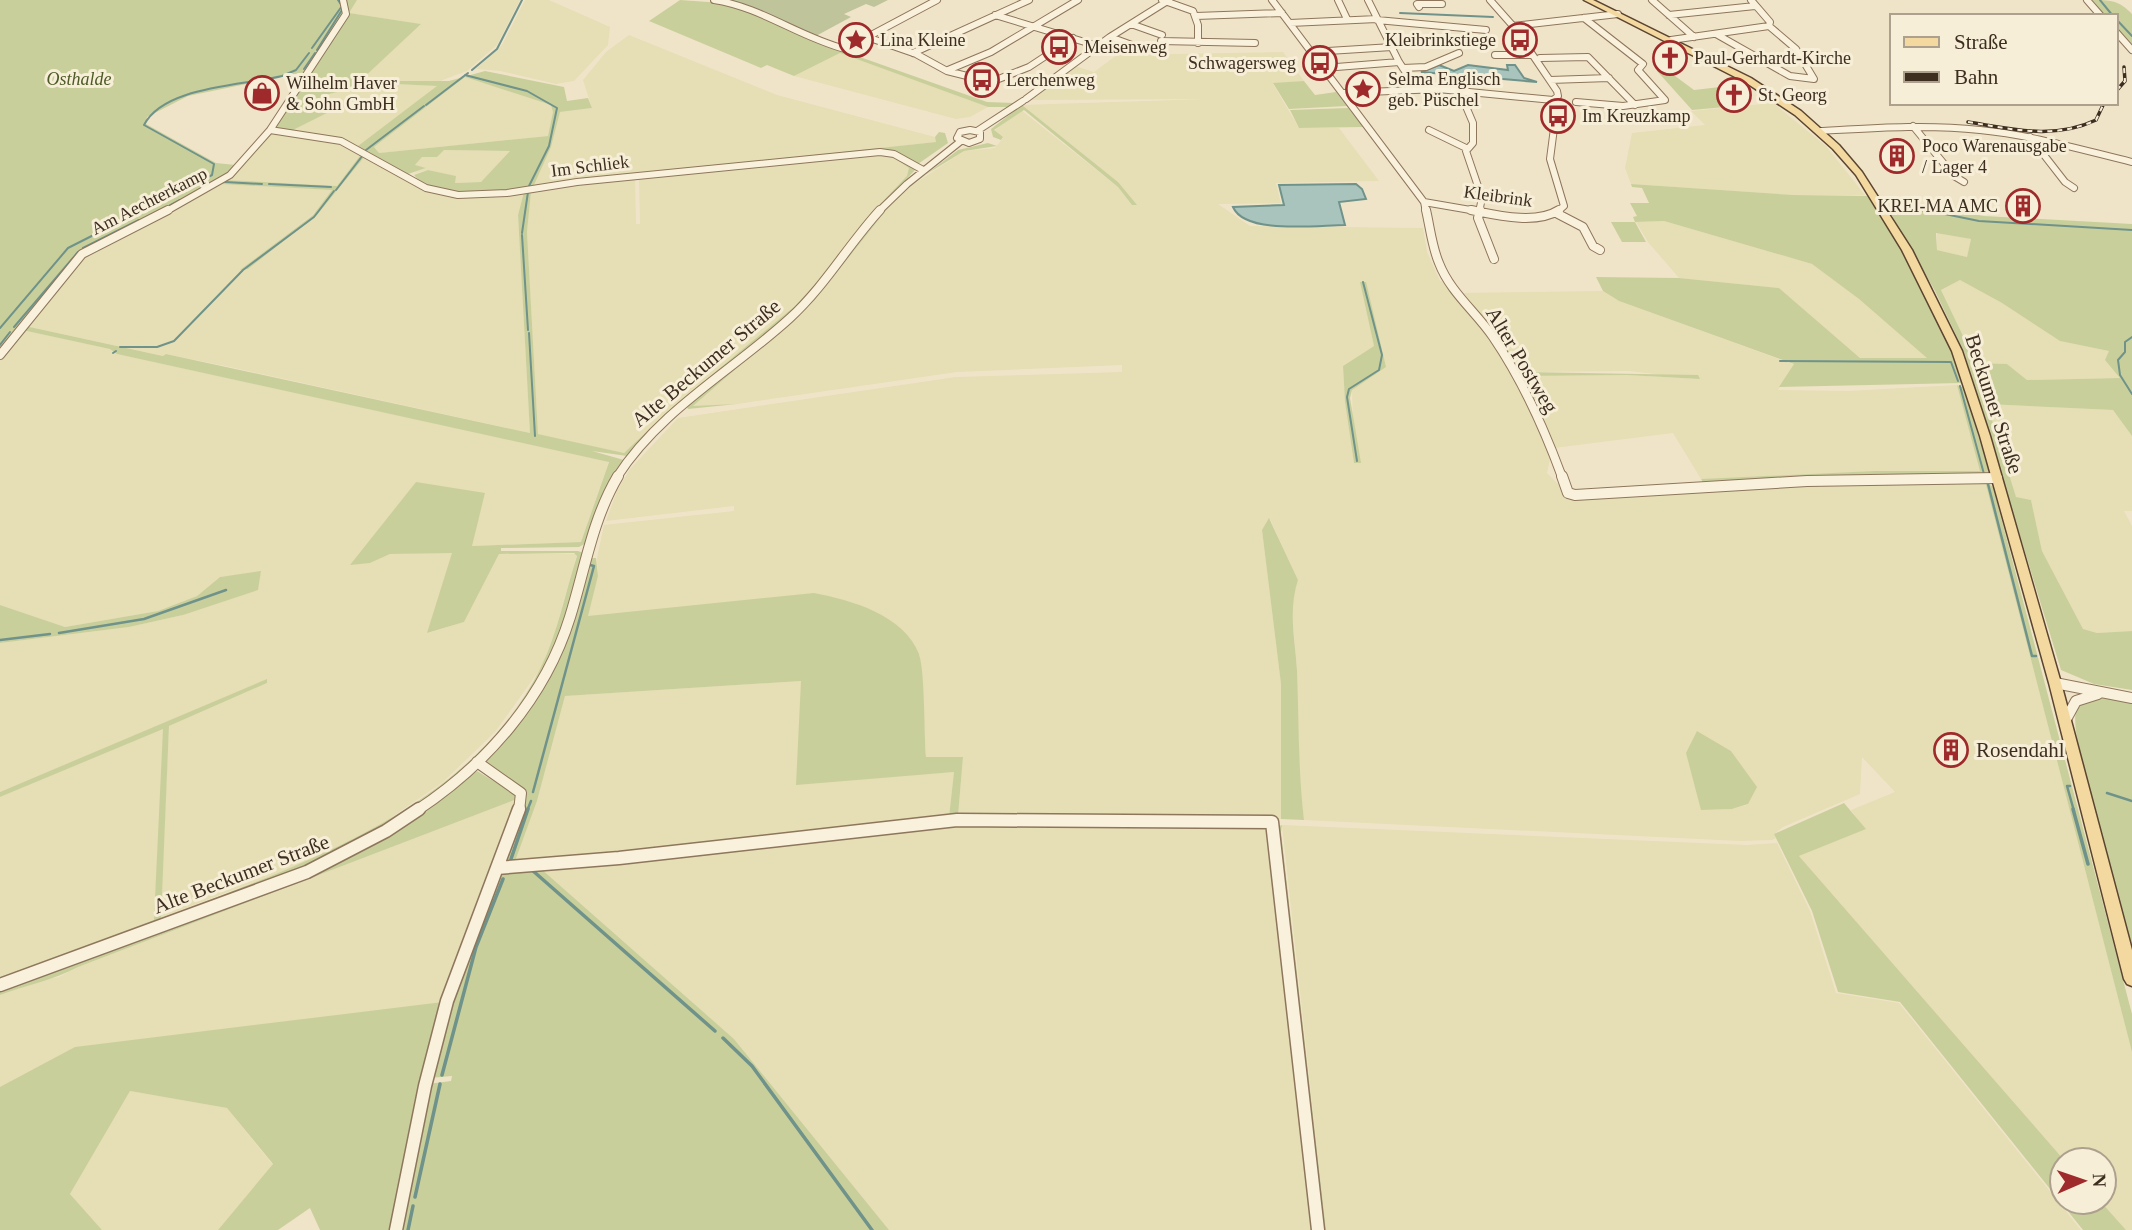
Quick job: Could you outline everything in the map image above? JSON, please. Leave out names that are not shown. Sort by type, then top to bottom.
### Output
[{"type":"main road","name":"Beckumer Straße","points":[[1588,0],[1748,80],[1820,131],[1874,195],[1930,293],[1961,362],[1997,478],[2055,683],[2132,979]]},
{"type":"street","name":"Am Aechterkamp","points":[[0,355],[82,254],[220,183],[270,130],[346,14],[343,0]]},
{"type":"street","points":[[714,0],[753,8],[792,29],[845,49],[937,0]]},
{"type":"street","points":[[1004,14],[1029,0]]},
{"type":"street","points":[[947,71],[978,58],[1078,0]]},
{"type":"street","name":"Alter Postweg","points":[[1272,0],[1424,202],[1438,262],[1448,281],[1492,335],[1516,374],[1539,415],[1568,493],[1575,495],[1808,481],[1997,478]]},
{"type":"street","points":[[1338,0],[1347,19]]},
{"type":"street","points":[[1368,0],[1401,65],[1416,88]]},
{"type":"street","name":"Kleibrink","points":[[1424,202],[1526,217],[1559,214],[1564,201],[1550,159],[1558,116],[1557,105],[1553,100],[1558,95],[1536,56],[1490,0]]},
{"type":"street","points":[[1652,0],[1694,37]]},
{"type":"street","points":[[2087,0],[2099,14]]},
{"type":"street","points":[[1166,1],[1188,8],[1196,16],[1198,43]]},
{"type":"street","name":"Alte Beckumer Straße","points":[[961,141],[957,138],[960,132],[977,131],[1166,1]]},
{"type":"street","points":[[1417,4],[1442,2],[1445,13]]},
{"type":"street","points":[[1669,15],[1753,3],[1770,22],[1769,26]]},
{"type":"street","points":[[1196,16],[1282,13]]},
{"type":"street","points":[[913,52],[991,14],[1004,14],[1098,46]]},
{"type":"street","points":[[1513,26],[1618,15]]},
{"type":"street","points":[[1576,102],[1635,105],[1665,100],[1638,69],[1643,64],[1584,18]]},
{"type":"street","points":[[1290,23],[1377,20],[1411,26],[1486,30]]},
{"type":"street","points":[[1131,24],[1162,38],[1198,43],[1255,43]]},
{"type":"street","points":[[1671,40],[1769,26],[1779,31],[1790,44],[1811,71],[1813,80],[1790,76],[1716,34]]},
{"type":"street","points":[[2118,34],[2132,50]]},
{"type":"street","points":[[867,37],[913,52],[947,71],[997,81],[1029,67],[1073,38]]},
{"type":"street","points":[[1110,37],[1140,48]]},
{"type":"street","points":[[1312,52],[1392,47]]},
{"type":"street","points":[[1324,68],[1401,65],[1426,67],[1459,53]]},
{"type":"street","points":[[1495,55],[1588,57],[1635,105]]},
{"type":"street","points":[[1550,80],[1609,78]]},
{"type":"street","points":[[1344,93],[1416,88],[1553,100]]},
{"type":"street","points":[[1459,90],[1470,114],[1474,133],[1473,143],[1466,148]]},
{"type":"street","points":[[1820,131],[1913,126],[1973,130],[2030,137],[2130,159]]},
{"type":"street","points":[[1913,126],[1954,176],[1964,182]]},
{"type":"street","name":"Im Schliek","points":[[270,130],[341,141],[426,188],[458,195],[507,193],[577,183],[880,152],[891,152],[923,170]]},
{"type":"street","points":[[1429,130],[1466,148],[1482,198],[1478,218],[1493,250],[1494,259]]},
{"type":"street","points":[[1836,147],[1834,139],[1842,130]]},
{"type":"street","name":"Alte Beckumer Straße","points":[[0,985],[307,872],[348,853],[418,810],[477,762],[530,701],[550,669],[564,634],[603,501],[628,459],[675,412],[789,319],[837,267],[875,215],[923,170],[961,141],[978,141],[982,135],[977,131]]},
{"type":"street","points":[[2030,137],[2065,183],[2074,188]]},
{"type":"street","points":[[1559,214],[1582,226],[1593,246],[1600,250]]},
{"type":"street","points":[[2055,683],[2132,698]]},
{"type":"street","points":[[2064,724],[2067,712],[2078,698],[2105,693]]},
{"type":"street","points":[[396,1230],[425,1082],[447,1002],[466,943],[519,811],[521,793],[477,762]]},
{"type":"street","points":[[497,867],[619,858],[957,820],[1272,822],[1318,1230]]},
{"type":"shaded area","points":[[357,0],[520,0],[497,45],[467,71],[440,81],[359,81],[421,24],[348,13]]},
{"type":"shaded area","points":[[525,0],[549,0],[610,27],[608,45],[574,81],[556,84],[500,71],[476,69],[502,45]]},
{"type":"shaded area","points":[[629,35],[777,95],[935,137],[937,142],[534,185],[551,147],[560,112],[592,108],[583,80],[606,52]]},
{"type":"shaded area","points":[[1283,52],[1304,81],[1273,84],[1299,128],[1339,128],[1379,181],[1276,183],[1281,203],[1218,204],[1250,226],[1423,228],[1427,252],[1440,281],[1447,282],[1489,335],[1511,370],[1512,379],[1522,389],[1551,455],[1547,473],[1559,485],[1565,498],[1807,483],[1985,481],[2132,1052],[2132,1230],[2126,1230],[2114,1216],[2118,1216],[2118,1146],[2052,1146],[1799,856],[1865,829],[1851,810],[1895,792],[1862,757],[1860,794],[1783,827],[1774,834],[1776,838],[1772,840],[1740,841],[1304,820],[1299,781],[1297,668],[1291,602],[1298,580],[1270,519],[1262,530],[1281,684],[1281,819],[958,816],[963,758],[926,758],[920,655],[587,617],[598,576],[597,558],[604,525],[734,511],[734,506],[606,521],[617,491],[630,469],[678,418],[956,377],[1122,372],[1122,365],[957,372],[737,404],[692,407],[814,301],[892,203],[908,188],[964,151],[995,148],[1003,138],[994,131],[1021,110],[1118,187],[1132,205],[1118,182],[1022,105],[1208,99],[1028,100],[1075,66],[1094,72],[1117,55]],"holes":[[[1360,282],[1386,367],[1352,389],[1354,463],[1343,366],[1374,346]],[[1697,731],[1731,751],[1756,787],[1747,805],[1732,809],[1701,810]]]},
{"type":"shaded area","points":[[840,53],[988,107],[970,117],[956,119],[794,76]]},
{"type":"shaded area","points":[[465,77],[551,105],[553,112],[548,136],[379,153],[374,147]]},
{"type":"shaded area","points":[[374,83],[438,86],[358,146],[342,140],[291,131],[331,111],[324,95]]},
{"type":"shaded area","points":[[1773,103],[1826,146],[1865,195],[1794,195],[1631,184],[1625,168],[1632,133],[1705,125],[1691,111]]},
{"type":"shaded area","points":[[273,133],[340,142],[362,153],[337,186],[226,180]]},
{"type":"shaded area","points":[[444,150],[511,151],[481,182],[454,183],[455,176],[428,170],[412,174],[426,168],[414,166],[422,157]]},
{"type":"shaded area","points":[[878,153],[889,155],[910,168],[907,177],[814,287],[767,332],[674,406],[627,451],[623,453],[538,434],[527,232],[531,192],[635,178],[636,224],[640,224],[639,177]]},
{"type":"shaded area","points":[[366,155],[433,192],[457,196],[524,192],[518,215],[530,433],[230,367],[166,354],[164,356],[25,326],[75,262],[93,248],[220,184],[333,190],[313,214],[242,269],[248,269],[317,215]]},
{"type":"shaded area","points":[[1664,221],[1812,264],[1859,299],[1928,358],[1860,358],[1779,288],[1679,278],[1648,242],[1636,222]]},
{"type":"shaded area","points":[[1937,233],[1971,239],[1967,257],[1937,250]]},
{"type":"shaded area","points":[[1960,280],[2002,303],[2060,341],[2109,351],[2120,378],[2027,380],[2007,364],[1976,363],[1941,290]]},
{"type":"shaded area","points":[[1603,291],[1619,301],[1795,365],[1778,390],[1848,391],[1957,385],[1981,471],[1874,471],[1701,479],[1673,433],[1554,448],[1542,415],[1520,376],[1627,375],[1699,379],[1629,371],[1517,372],[1460,293]]},
{"type":"shaded area","points":[[22,330],[111,349],[117,354],[609,461],[581,542],[471,546],[485,493],[350,564],[370,563],[390,554],[453,552],[428,633],[464,622],[499,554],[577,554],[555,632],[541,668],[495,732],[443,782],[379,826],[309,861],[160,918],[169,726],[267,683],[266,680],[0,792],[0,643],[129,627],[183,615],[259,581],[261,572],[220,577],[197,596],[158,611],[65,627],[0,605],[0,357]]},
{"type":"shaded area","points":[[1987,404],[2113,410],[2132,436],[2132,511],[2124,511],[2132,526],[2132,631],[2097,633],[2083,629],[2042,551],[2031,500],[2016,498]]},
{"type":"shaded area","points":[[801,681],[918,774],[954,772],[949,817],[514,864],[537,801],[565,696]]},
{"type":"shaded area","points":[[164,728],[155,920],[0,977],[0,797]]},
{"type":"shaded area","points":[[517,799],[494,868],[462,943],[443,1002],[0,1087],[0,995],[41,980],[59,977],[78,967]]},
{"type":"shaded area","points":[[958,823],[1265,828],[1270,834],[1314,1230],[889,1230],[734,1039],[539,867]]},
{"type":"shaded area","points":[[1282,825],[1747,845],[1777,843],[1810,911],[1836,993],[1899,1003],[2048,1189],[2048,1216],[2070,1216],[2081,1230],[1326,1230]]},
{"type":"shaded area","points":[[130,1091],[227,1108],[273,1165],[218,1230],[102,1230],[70,1194]]},
{"type":"green space","name":"Osthalde","points":[[0,0],[340,0],[343,14],[305,72],[188,96],[147,117],[146,124],[216,163],[236,165],[222,180],[90,247],[13,331],[0,351]]},
{"type":"green space","points":[[346,0],[357,0],[349,13],[421,24],[360,81],[449,81],[485,71],[564,87],[567,101],[588,98],[592,108],[560,112],[551,147],[534,185],[936,142],[935,137],[939,132],[945,133],[948,143],[918,164],[894,151],[508,192],[445,191],[423,183],[414,175],[428,170],[456,176],[455,183],[481,182],[510,151],[444,150],[437,157],[422,157],[415,165],[426,168],[408,174],[358,146],[437,86],[374,83],[325,95],[331,111],[291,131],[274,127],[348,13]],"holes":[[[465,77],[551,105],[553,112],[548,136],[379,153],[374,147]]]},
{"type":"green space","points":[[680,0],[736,4],[843,51],[987,102],[1014,103],[1007,107],[988,107],[840,53],[794,76],[767,65],[761,68],[649,21]]},
{"type":"green space","points":[[727,0],[888,0],[874,7],[866,4],[844,14],[851,17],[814,37],[761,10]]},
{"type":"green space","points":[[2092,0],[2114,2],[2132,14],[2132,45],[2118,30],[2118,14],[2103,14]]},
{"type":"green space","points":[[1667,70],[1694,90],[1720,87],[1736,106],[1692,110],[1657,71]]},
{"type":"green space","points":[[1304,81],[1315,95],[1336,92],[1347,106],[1289,109],[1273,83]]},
{"type":"green space","points":[[1022,105],[1118,182],[1137,205],[1132,205],[1118,187],[1024,110],[994,130],[1003,137],[1001,140],[993,137],[991,129]]},
{"type":"green space","points":[[1348,108],[1363,127],[1299,128],[1290,110]]},
{"type":"green space","points":[[988,143],[997,146],[964,151],[925,175],[958,150]]},
{"type":"green space","points":[[362,153],[366,155],[317,215],[248,269],[240,270],[313,215],[332,190],[220,184],[226,180],[337,186]]},
{"type":"green space","points":[[878,153],[889,154],[899,158],[915,170],[880,207],[826,277],[791,315],[675,410],[627,456],[592,451],[624,460],[600,501],[586,543],[579,547],[501,548],[501,551],[584,553],[563,627],[545,670],[512,720],[472,763],[428,799],[379,830],[327,857],[273,880],[163,922],[160,919],[150,927],[0,982],[0,977],[154,920],[163,729],[0,797],[0,792],[267,679],[267,683],[169,726],[161,918],[288,869],[374,828],[414,804],[452,776],[487,744],[517,708],[547,654],[577,556],[574,553],[499,554],[464,622],[427,633],[452,553],[390,554],[370,563],[350,565],[416,482],[485,493],[472,546],[581,542],[609,462],[117,354],[110,349],[22,330],[25,326],[530,433],[518,215],[524,192],[531,192],[527,232],[538,434],[624,453],[674,406],[795,306],[831,267],[864,221],[907,176],[909,168],[890,155]]},
{"type":"green space","points":[[1631,184],[1794,195],[1869,196],[1923,286],[1945,334],[1962,383],[1779,387],[1794,364],[1619,301],[1603,291],[1596,277],[1679,278],[1779,288],[1860,358],[1927,358],[1859,299],[1812,264],[1664,221],[1635,222],[1633,217],[1637,216],[1630,203],[1649,203],[1642,188],[1632,187]]},
{"type":"green space","points":[[909,187],[892,203],[814,301],[693,406],[737,404],[688,409],[687,407],[765,342],[891,201]]},
{"type":"green space","points":[[1930,206],[1984,216],[2132,224],[2132,436],[2113,410],[1987,404],[2016,497],[2031,500],[2042,551],[2083,629],[2097,633],[2132,631],[2132,690],[2094,684],[2061,670],[1964,352],[1935,291],[1887,207]],"holes":[[[1936,233],[1971,239],[1967,257],[1937,250]],[[1960,280],[2002,303],[2060,341],[2109,351],[2105,360],[2120,378],[2027,380],[2007,364],[1976,363],[1941,290]]]},
{"type":"green space","points":[[1611,222],[1635,222],[1646,242],[1622,242]]},
{"type":"green space","points":[[1360,282],[1366,282],[1386,367],[1352,390],[1350,398],[1361,463],[1354,463],[1343,366],[1374,346]]},
{"type":"green space","points":[[1517,372],[1698,375],[1700,379],[1627,375],[1520,376]]},
{"type":"green space","points":[[1957,385],[1964,388],[1989,472],[1986,475],[1706,487],[1701,479],[1874,471],[1980,471]]},
{"type":"green space","points":[[1985,481],[1993,487],[2132,1014],[2132,1052]]},
{"type":"green space","points":[[1269,518],[1298,580],[1293,603],[1293,625],[1304,820],[1281,819],[1281,684],[1262,530]]},
{"type":"green space","points":[[589,558],[596,558],[598,576],[588,616],[814,593],[860,605],[889,619],[912,640],[919,654],[926,757],[963,757],[958,816],[949,817],[954,772],[796,785],[801,681],[565,696],[537,801],[514,864],[505,861],[525,792],[487,766],[486,761],[558,661]]},
{"type":"green space","points":[[261,571],[258,590],[183,615],[129,627],[0,643],[0,605],[65,627],[158,611],[197,596],[220,577]]},
{"type":"green space","points":[[2091,697],[2132,701],[2132,946],[2097,825],[2080,754],[2076,711],[2080,704]]},
{"type":"green space","points":[[1697,731],[1731,751],[1757,787],[1748,804],[1732,809],[1701,810],[1686,753]]},
{"type":"green space","points":[[477,771],[515,794],[517,799],[59,975],[0,995],[0,989],[317,870]]},
{"type":"green space","points":[[1844,803],[1866,829],[1799,856],[2052,1146],[2048,1146],[2048,1186],[1900,1002],[1838,992],[1812,911],[1774,834]]},
{"type":"green space","points":[[1282,825],[1326,1230],[1321,1230],[1277,827]]},
{"type":"green space","points":[[539,867],[734,1039],[889,1230],[400,1230],[428,1084],[451,1081],[452,1076],[430,1078],[450,1002],[498,877]]},
{"type":"green space","points":[[443,1002],[393,1230],[320,1230],[310,1208],[278,1230],[218,1230],[273,1164],[227,1108],[130,1091],[70,1194],[102,1230],[0,1230],[0,1087],[75,1047]]},
{"type":"green space","points":[[2072,1216],[2114,1216],[2126,1230],[2083,1230]]},
{"type":"water","points":[[1439,65],[1454,71],[1468,65],[1508,70],[1507,65],[1515,65],[1524,78],[1537,82],[1421,72]]},
{"type":"water","points":[[1356,184],[1362,189],[1366,199],[1339,202],[1345,225],[1267,225],[1240,216],[1233,207],[1284,205],[1279,185]]},
{"type":"waterway","points":[[312,48],[342,6],[338,0]]},
{"type":"waterway","points":[[472,70],[497,49],[522,0]]},
{"type":"waterway","points":[[2100,0],[2111,14]]},
{"type":"waterway","points":[[317,50],[342,10]]},
{"type":"waterway","points":[[1400,13],[1493,17]]},
{"type":"waterway","points":[[2118,21],[2132,36]]},
{"type":"waterway","points":[[0,328],[68,248],[212,175],[214,164],[144,125],[154,112],[168,102],[186,95],[282,76],[296,70],[309,53]]},
{"type":"waterway","points":[[304,69],[315,53]]},
{"type":"waterway","points":[[426,105],[465,75]]},
{"type":"waterway","points":[[465,75],[527,91],[557,108],[549,146],[528,188]]},
{"type":"waterway","points":[[366,150],[424,106]]},
{"type":"waterway","points":[[336,190],[363,155]]},
{"type":"waterway","points":[[225,182],[262,184]]},
{"type":"waterway","points":[[269,184],[331,187]]},
{"type":"waterway","points":[[120,347],[157,347],[174,341],[243,270],[314,217],[334,191]]},
{"type":"waterway","points":[[522,233],[528,192]]},
{"type":"waterway","points":[[167,207],[180,200]]},
{"type":"waterway","points":[[1897,210],[1930,211],[1979,221],[2132,230]]},
{"type":"waterway","points":[[83,248],[139,220]]},
{"type":"waterway","points":[[522,235],[528,330]]},
{"type":"waterway","points":[[14,327],[78,252]]},
{"type":"waterway","points":[[1357,461],[1347,397],[1349,389],[1379,370],[1382,355],[1363,282]]},
{"type":"waterway","points":[[0,345],[10,332]]},
{"type":"waterway","points":[[529,333],[535,436]]},
{"type":"waterway","points":[[2132,337],[2125,342],[2125,352],[2118,360],[2120,375],[2132,394]]},
{"type":"waterway","points":[[1780,361],[1951,362],[1958,381]]},
{"type":"waterway","points":[[1960,386],[1984,474]]},
{"type":"waterway","points":[[1988,484],[2032,656],[2036,656]]},
{"type":"waterway","points":[[533,792],[594,566],[590,565]]},
{"type":"waterway","points":[[59,633],[144,619],[226,590]]},
{"type":"waterway","points":[[0,640],[50,634]]},
{"type":"waterway","points":[[2070,786],[2067,786],[2074,811]]},
{"type":"waterway","points":[[2107,793],[2132,801]]},
{"type":"waterway","points":[[527,811],[531,801]]},
{"type":"waterway","points":[[511,859],[528,809]]},
{"type":"waterway","points":[[2073,809],[2088,864]]},
{"type":"waterway","points":[[532,870],[715,1031]]},
{"type":"waterway","points":[[442,1075],[476,947],[503,879]]},
{"type":"waterway","points":[[723,1038],[752,1066],[872,1230]]},
{"type":"waterway","points":[[415,1197],[440,1084]]},
{"type":"waterway","points":[[408,1230],[413,1206]]},
{"type":"railway","points":[[2118,89],[2125,81],[2124,67]]},
{"type":"railway","points":[[1968,122],[2033,131],[2064,130],[2096,120],[2103,105]]},
{"type":"place","name":"Lina Kleine","points":[[856,40]]},
{"type":"place","name":"Kleibrinkstiege","points":[[1520,40]]},
{"type":"place","name":"Meisenweg","points":[[1059,47]]},
{"type":"place","name":"Paul-Gerhardt-Kirche","points":[[1670,58]]},
{"type":"place","name":"Schwagersweg","points":[[1320,63]]},
{"type":"place","name":"Lerchenweg","points":[[982,80]]},
{"type":"place","name":"Selma Englisch geb. Püschel","points":[[1363,89]]},
{"type":"place","name":"Wilhelm Haver & Sohn GmbH","points":[[262,93]]},
{"type":"place","name":"St. Georg","points":[[1734,95]]},
{"type":"place","name":"Im Kreuzkamp","points":[[1558,116]]},
{"type":"place","name":"Poco Warenausgabe / Lager 4","points":[[1897,156]]},
{"type":"place","name":"KREI-MA AMC","points":[[2023,206]]},
{"type":"place","name":"Rosendahl","points":[[1951,750]]}]
